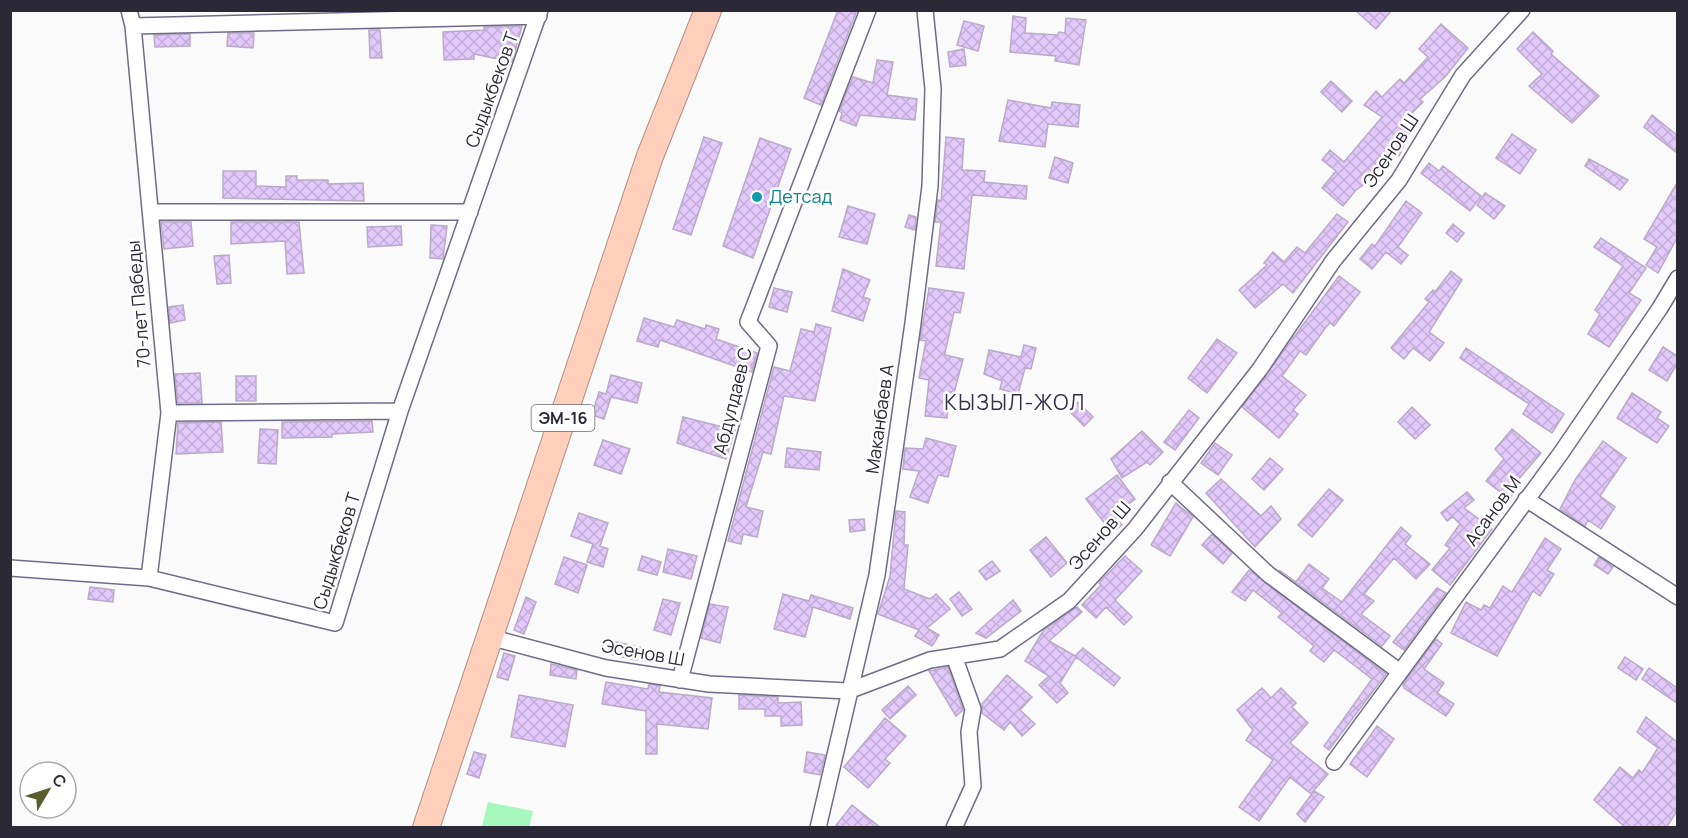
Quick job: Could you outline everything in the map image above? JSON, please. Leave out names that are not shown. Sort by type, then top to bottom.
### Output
[{"type":"highway","name":"ЭМ-16","points":[[426,828],[650,156],[708,10]]},
{"type":"street","points":[[129,10],[133,26]]},
{"type":"street","name":"Абдулдаев С","points":[[680,680],[769,346],[748,321],[868,10]]},
{"type":"street","name":"Маканбаев А","points":[[818,828],[879,563],[913,323],[930,186],[933,90],[925,10]]},
{"type":"street","name":"Эсенов Ш","points":[[489,637],[606,668],[680,680],[710,684],[848,691],[930,660],[1000,649],[1069,601],[1135,529],[1260,369],[1333,261],[1398,180],[1463,75],[1522,10]]},
{"type":"street","name":"Сыдыкбеков Т","points":[[133,26],[539,13],[400,411],[335,623],[149,578]]},
{"type":"street","name":"70-лет Пабеды","points":[[133,26],[169,412],[149,578]]},
{"type":"street","points":[[151,212],[470,212]]},
{"type":"street","name":"Асанов М","points":[[1334,762],[1601,395],[1660,309],[1677,278]]},
{"type":"street","points":[[169,412],[400,411]]},
{"type":"street","points":[[1170,482],[1268,574],[1400,672]]},
{"type":"street","points":[[1526,499],[1677,597]]},
{"type":"street","points":[[10,568],[149,578]]},
{"type":"street","points":[[954,656],[973,709],[969,732],[973,786],[954,828]]},
{"type":"green space","points":[[488,802],[533,811],[529,827],[482,827]]},
{"type":"building","points":[[838,10],[857,10],[821,105],[804,98]]},
{"type":"building","points":[[1355,10],[1392,10],[1376,29]]},
{"type":"building","points":[[1013,16],[1026,18],[1025,33],[1058,35],[1059,32],[1065,33],[1066,18],[1086,20],[1079,65],[1055,61],[1056,56],[1010,52]]},
{"type":"building","points":[[964,21],[984,26],[978,51],[957,45]]},
{"type":"building","points":[[1441,24],[1468,48],[1445,77],[1420,99],[1423,102],[1405,120],[1412,128],[1399,156],[1393,150],[1374,172],[1378,175],[1356,190],[1343,206],[1322,188],[1336,171],[1322,160],[1330,150],[1344,162],[1382,117],[1364,105],[1376,91],[1382,97],[1400,79],[1404,83],[1428,57],[1419,49]]},
{"type":"building","points":[[522,26],[512,62],[474,54],[474,59],[444,60],[443,32],[484,30],[484,27]]},
{"type":"building","points":[[369,30],[380,30],[382,58],[370,58]]},
{"type":"building","points":[[1533,32],[1553,51],[1551,54],[1599,96],[1572,123],[1529,86],[1542,74],[1517,49]]},
{"type":"building","points":[[228,33],[254,33],[253,48],[227,46]]},
{"type":"building","points":[[190,34],[190,46],[155,47],[154,35]]},
{"type":"building","points":[[964,49],[966,65],[950,67],[948,52]]},
{"type":"building","points":[[877,60],[893,62],[887,95],[917,99],[915,120],[860,115],[856,126],[840,120],[842,113],[839,111],[853,77],[873,83]]},
{"type":"building","points":[[1331,81],[1352,101],[1342,112],[1321,92]]},
{"type":"building","points":[[1008,100],[1051,108],[1052,102],[1080,105],[1078,127],[1048,124],[1045,147],[999,141]]},
{"type":"building","points":[[1652,115],[1677,135],[1677,153],[1644,127]]},
{"type":"building","points":[[1512,134],[1536,150],[1520,174],[1496,158]]},
{"type":"building","points":[[704,137],[722,143],[691,235],[673,229]]},
{"type":"building","points":[[946,137],[964,139],[962,170],[985,171],[984,182],[1027,186],[1026,199],[972,195],[964,269],[936,266],[941,222],[935,222],[938,200],[941,201]]},
{"type":"building","name":"Детсад","points":[[760,138],[791,149],[753,258],[723,246]]},
{"type":"building","points":[[1055,157],[1073,163],[1068,183],[1049,178]]},
{"type":"building","points":[[1589,159],[1628,180],[1620,190],[1585,166]]},
{"type":"building","points":[[1429,163],[1439,171],[1443,166],[1481,196],[1470,211],[1421,173]]},
{"type":"building","points":[[223,171],[256,171],[256,186],[286,187],[286,176],[297,176],[297,180],[328,180],[328,184],[363,183],[364,201],[223,198]]},
{"type":"building","points":[[1677,183],[1677,238],[1658,273],[1646,265],[1657,247],[1644,239]]},
{"type":"building","points":[[1485,193],[1505,206],[1494,219],[1477,205]]},
{"type":"building","points":[[1406,201],[1422,213],[1398,247],[1408,255],[1401,264],[1386,252],[1372,269],[1360,259],[1372,244],[1375,246]]},
{"type":"building","points":[[848,206],[875,214],[867,244],[839,237]]},
{"type":"building","points":[[1337,214],[1348,222],[1293,293],[1283,284],[1255,308],[1239,290],[1267,265],[1264,263],[1273,252],[1284,262],[1297,247],[1305,253]]},
{"type":"building","points":[[909,215],[916,217],[915,230],[905,227]]},
{"type":"building","points":[[161,222],[191,222],[193,246],[164,249]]},
{"type":"building","points":[[231,222],[299,222],[304,273],[287,274],[285,241],[231,244]]},
{"type":"building","points":[[1453,224],[1464,233],[1457,242],[1446,233]]},
{"type":"building","points":[[431,225],[447,226],[443,259],[430,258]]},
{"type":"building","points":[[401,226],[402,245],[368,247],[367,227]]},
{"type":"building","points":[[1601,238],[1646,268],[1629,293],[1641,300],[1609,347],[1588,334],[1600,314],[1595,310],[1623,266],[1594,247]]},
{"type":"building","points":[[229,255],[231,283],[217,284],[214,256]]},
{"type":"building","points":[[843,269],[870,280],[863,297],[870,299],[863,321],[832,311]]},
{"type":"building","points":[[1451,271],[1462,280],[1429,332],[1444,343],[1430,361],[1413,348],[1404,359],[1391,348],[1429,302],[1425,299],[1433,290],[1435,292]]},
{"type":"building","points":[[1339,276],[1360,292],[1334,326],[1330,323],[1326,327],[1306,355],[1300,351],[1282,376],[1306,395],[1293,410],[1298,414],[1279,438],[1242,407]]},
{"type":"building","points":[[774,288],[792,292],[787,312],[769,307]]},
{"type":"building","points":[[929,288],[964,293],[960,313],[954,312],[945,353],[945,355],[963,359],[954,393],[950,392],[947,418],[925,416],[929,380],[919,378],[926,341],[920,340]]},
{"type":"building","points":[[183,305],[185,320],[170,323],[169,307]]},
{"type":"building","points":[[644,318],[674,327],[677,320],[705,329],[706,325],[719,329],[716,339],[757,353],[752,372],[660,340],[658,347],[637,341]]},
{"type":"building","points":[[816,324],[831,328],[815,401],[784,396],[771,454],[763,452],[746,507],[763,511],[757,537],[743,534],[741,544],[728,541],[774,367],[790,371],[801,329],[814,332]]},
{"type":"building","points":[[1217,339],[1237,353],[1207,393],[1188,378]]},
{"type":"building","points":[[1024,345],[1036,348],[1031,369],[1025,368],[1018,394],[1000,389],[1002,381],[984,374],[989,350],[1021,357]]},
{"type":"building","points":[[1663,347],[1677,356],[1677,364],[1667,381],[1649,370]]},
{"type":"building","points":[[1466,348],[1564,414],[1552,433],[1523,414],[1529,404],[1460,358]]},
{"type":"building","points":[[200,373],[202,403],[178,403],[175,374]]},
{"type":"building","points":[[611,375],[642,383],[637,403],[611,397],[604,419],[592,415],[599,392],[606,394]]},
{"type":"building","points":[[236,376],[256,376],[256,401],[236,401]]},
{"type":"building","points":[[1632,393],[1661,412],[1657,418],[1669,426],[1657,443],[1617,418]]},
{"type":"building","points":[[1078,402],[1093,417],[1084,426],[1069,411]]},
{"type":"building","points":[[1412,407],[1430,425],[1415,439],[1398,422]]},
{"type":"building","points":[[1189,410],[1199,418],[1175,450],[1164,442]]},
{"type":"building","points":[[683,417],[735,430],[726,459],[677,443]]},
{"type":"building","points":[[372,421],[373,432],[332,434],[332,437],[282,438],[282,422]]},
{"type":"building","points":[[221,422],[223,452],[176,454],[178,423]]},
{"type":"building","points":[[260,429],[278,430],[276,464],[258,463]]},
{"type":"building","points":[[1512,429],[1541,453],[1517,481],[1521,485],[1509,499],[1486,481],[1504,459],[1495,449]]},
{"type":"building","points":[[1142,431],[1163,452],[1150,465],[1147,462],[1122,478],[1111,459]]},
{"type":"building","points":[[926,438],[956,446],[948,477],[938,475],[928,503],[910,497],[919,471],[903,469],[905,448],[923,449]]},
{"type":"building","points":[[603,440],[630,449],[621,474],[594,465]]},
{"type":"building","points":[[1603,441],[1626,458],[1600,496],[1615,507],[1601,529],[1588,520],[1585,526],[1560,509],[1575,480]]},
{"type":"building","points":[[1215,443],[1232,455],[1218,475],[1201,463]]},
{"type":"building","points":[[787,448],[821,452],[819,470],[785,467]]},
{"type":"building","points":[[1270,458],[1283,469],[1264,490],[1252,479]]},
{"type":"building","points":[[1117,475],[1135,499],[1114,515],[1122,525],[1112,533],[1086,499]]},
{"type":"building","points":[[1221,479],[1261,516],[1271,506],[1281,519],[1255,547],[1206,493]]},
{"type":"building","points":[[1329,489],[1343,500],[1312,537],[1298,525]]},
{"type":"building","points":[[1467,492],[1474,500],[1464,508],[1492,529],[1450,585],[1432,570],[1450,548],[1445,545],[1460,524],[1453,517],[1447,521],[1441,513]]},
{"type":"building","points":[[1176,503],[1193,517],[1170,556],[1151,545]]},
{"type":"building","points":[[896,511],[905,512],[904,545],[908,545],[904,589],[930,599],[936,594],[950,609],[927,628],[939,635],[932,646],[915,636],[919,630],[878,614],[890,576]]},
{"type":"building","points":[[579,513],[608,523],[600,546],[608,549],[603,567],[587,562],[593,544],[571,536]]},
{"type":"building","points":[[864,519],[865,530],[850,532],[849,520]]},
{"type":"building","points":[[1401,527],[1411,536],[1405,544],[1430,564],[1416,579],[1394,558],[1364,594],[1374,601],[1361,614],[1390,636],[1382,646],[1279,570],[1296,582],[1309,564],[1329,579],[1322,588],[1342,602]]},
{"type":"building","points":[[1212,534],[1232,553],[1223,564],[1202,545]]},
{"type":"building","points":[[1046,537],[1067,563],[1051,577],[1030,550]]},
{"type":"building","points":[[1545,538],[1561,549],[1547,570],[1554,574],[1540,596],[1533,591],[1497,656],[1451,633],[1466,602],[1481,610],[1484,605],[1490,608],[1503,586],[1512,592]]},
{"type":"building","points":[[668,549],[697,556],[691,579],[663,572]]},
{"type":"building","points":[[642,556],[661,562],[657,575],[638,570]]},
{"type":"building","points":[[1125,556],[1142,571],[1115,600],[1132,617],[1124,625],[1106,607],[1096,618],[1082,605]]},
{"type":"building","points":[[564,557],[587,565],[578,593],[555,584]]},
{"type":"building","points":[[1599,557],[1613,567],[1608,574],[1594,565]]},
{"type":"building","points":[[992,561],[1000,571],[986,580],[979,571]]},
{"type":"building","points":[[1249,570],[1386,674],[1329,750],[1324,746],[1372,679],[1334,650],[1324,662],[1310,651],[1314,646],[1278,617],[1282,613],[1253,590],[1245,601],[1232,592]]},
{"type":"building","points":[[90,587],[114,590],[113,602],[88,599]]},
{"type":"building","points":[[1437,588],[1446,593],[1404,650],[1393,642]]},
{"type":"building","points":[[959,592],[972,609],[962,616],[950,599]]},
{"type":"building","points":[[783,594],[809,601],[811,595],[853,608],[850,619],[813,607],[805,637],[774,629]]},
{"type":"building","points":[[526,597],[536,602],[524,634],[514,630]]},
{"type":"building","points":[[663,599],[680,603],[671,635],[654,630]]},
{"type":"building","points":[[1013,600],[1021,611],[986,638],[976,633]]},
{"type":"building","points":[[710,604],[728,607],[720,643],[701,638]]},
{"type":"building","points":[[1077,607],[1082,612],[1049,641],[1075,656],[1083,648],[1120,678],[1114,686],[1076,657],[1060,683],[1068,693],[1057,703],[1039,685],[1049,676],[1025,661],[1043,631]]},
{"type":"building","points":[[1436,639],[1442,644],[1424,669],[1444,683],[1437,693],[1454,704],[1446,716],[1404,688],[1403,684]]},
{"type":"building","points":[[616,642],[640,647],[637,660],[613,655]]},
{"type":"building","points":[[504,653],[515,656],[508,680],[497,677]]},
{"type":"building","points":[[1625,657],[1643,669],[1636,680],[1618,668]]},
{"type":"building","points":[[551,664],[577,670],[576,679],[550,675]]},
{"type":"building","points":[[948,667],[963,710],[956,716],[929,671]]},
{"type":"building","points":[[1649,668],[1677,688],[1677,703],[1642,679]]},
{"type":"building","points":[[1007,675],[1032,697],[1020,710],[1035,724],[1022,736],[1010,722],[1004,730],[982,713],[982,704]]},
{"type":"building","points":[[606,682],[648,689],[649,684],[660,686],[659,692],[712,698],[708,729],[657,724],[657,754],[646,754],[646,711],[602,704]]},
{"type":"building","points":[[908,686],[916,695],[890,719],[882,710]]},
{"type":"building","points":[[1262,688],[1271,698],[1281,688],[1296,703],[1292,707],[1308,723],[1290,743],[1328,774],[1311,794],[1290,777],[1259,821],[1239,807],[1273,760],[1246,740],[1253,730],[1237,710]]},
{"type":"building","points":[[519,695],[573,705],[565,747],[511,737]]},
{"type":"building","points":[[739,695],[778,697],[778,703],[801,702],[802,725],[781,726],[781,716],[765,716],[765,709],[739,709]]},
{"type":"building","points":[[1646,717],[1677,742],[1677,811],[1666,828],[1626,828],[1594,800],[1620,767],[1633,778],[1639,770],[1642,773],[1658,748],[1637,732]]},
{"type":"building","points":[[885,718],[906,736],[885,759],[890,763],[868,788],[844,767]]},
{"type":"building","points":[[1377,726],[1394,739],[1367,777],[1350,764]]},
{"type":"building","points":[[474,752],[486,755],[479,778],[467,774]]},
{"type":"building","points":[[807,752],[825,755],[820,775],[804,772]]},
{"type":"building","points":[[1314,791],[1324,797],[1305,822],[1297,814]]},
{"type":"building","points":[[852,805],[881,828],[834,828]]},
{"type":"place","name":"Детсад","points":[[757,197]]},
{"type":"district","name":"КЫЗЫЛ-ЖОЛ","points":[[1015,403]]}]
